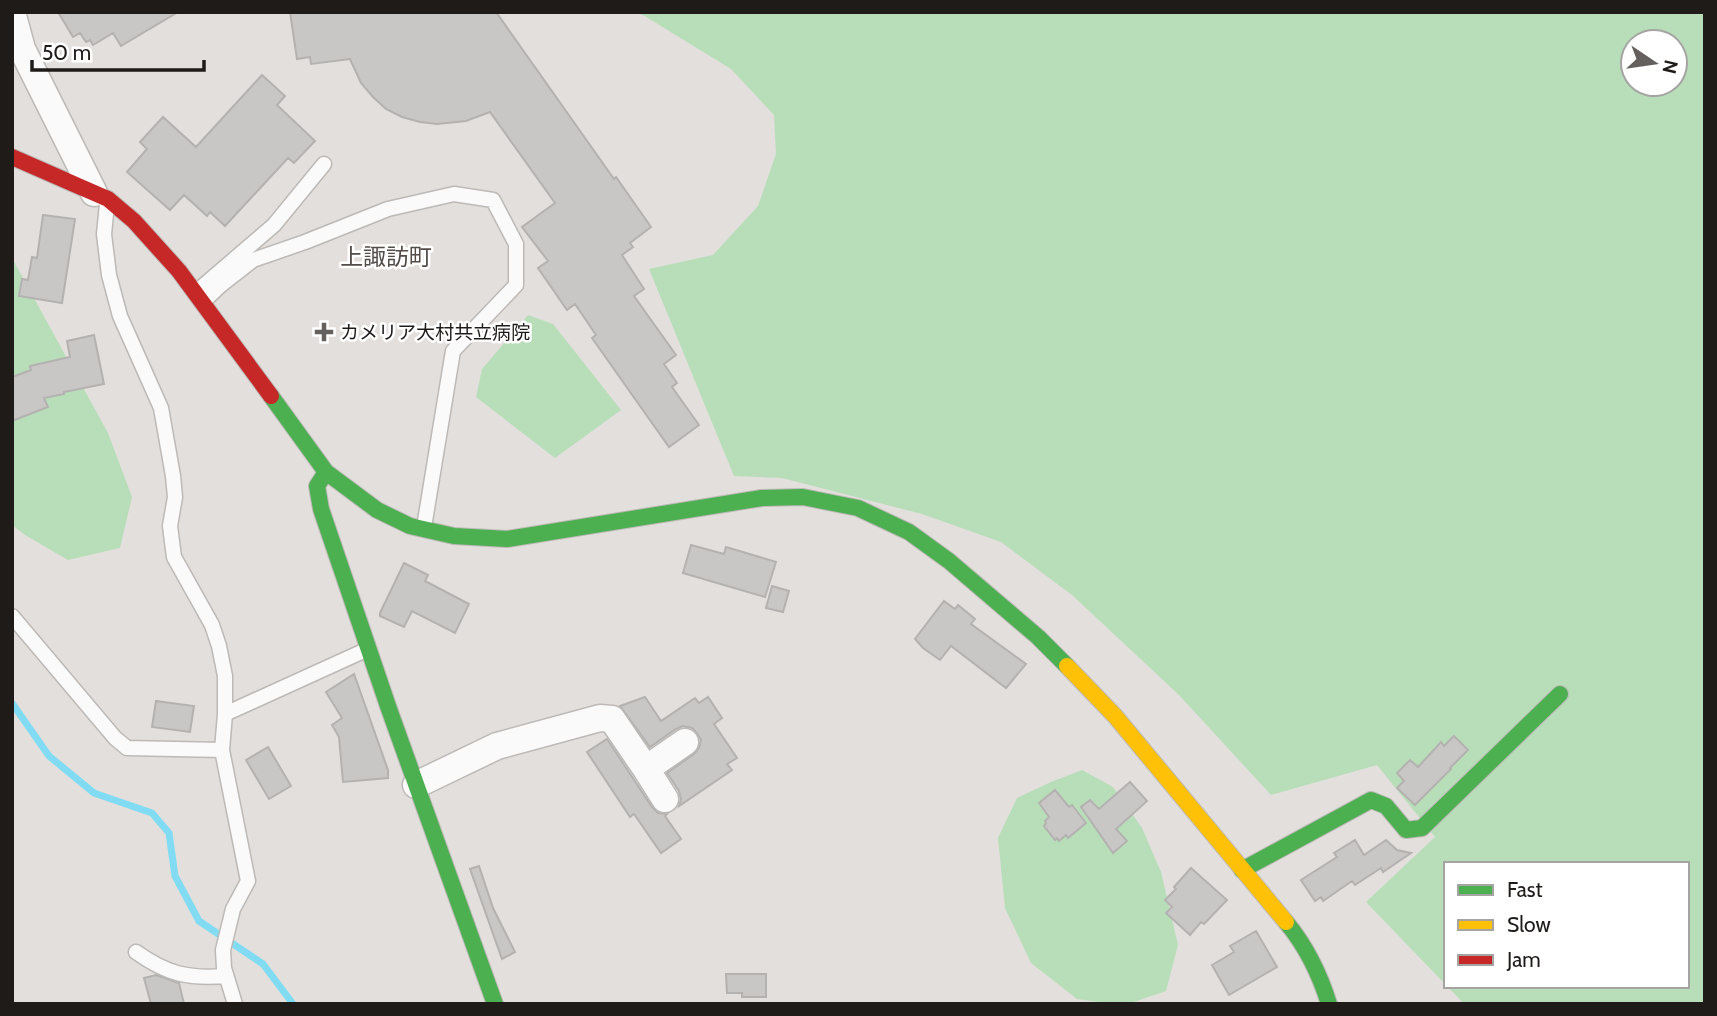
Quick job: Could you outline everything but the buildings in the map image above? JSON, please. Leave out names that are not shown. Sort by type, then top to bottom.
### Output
[{"type":"street","points":[[12,12],[22,49],[101,196]]},
{"type":"street","points":[[12,157],[101,196],[134,220],[199,297],[326,472],[377,510],[410,526],[454,536],[507,539],[761,498],[803,497],[858,508],[909,532],[949,561],[1038,637],[1115,716],[1296,934],[1321,979],[1329,1004]]},
{"type":"street","points":[[326,472],[317,485],[321,509],[495,1004]]},
{"type":"street","points":[[1242,870],[1371,800],[1386,806],[1406,830],[1422,828],[1560,694]]},
{"type":"street","points":[[416,785],[497,746],[600,718],[612,719],[665,799]]},
{"type":"street","points":[[646,769],[685,742]]},
{"type":"lane","points":[[199,297],[274,225],[324,164]]},
{"type":"lane","points":[[199,297],[221,285],[253,260],[388,209],[454,194],[493,200],[516,244],[516,285],[453,351],[424,529]]},
{"type":"lane","points":[[101,196],[109,275],[120,316],[161,408],[175,497],[170,526],[174,557],[212,625],[225,676],[222,750],[248,881],[233,909],[223,950],[224,968],[235,1004]]},
{"type":"lane","points":[[12,616],[127,748],[222,750]]},
{"type":"lane","points":[[225,714],[368,649]]},
{"type":"lane","points":[[136,952],[154,965],[169,971],[207,977],[226,976]]},
{"type":"green space","points":[[633,12],[1705,12],[1705,1004],[1464,1004],[1449,988],[1689,988],[1689,862],[1444,862],[1444,983],[1366,902],[1435,837],[1377,765],[1271,795],[1179,695],[1072,595],[1001,542],[922,514],[782,478],[734,476],[649,269],[713,255],[758,206],[776,154],[774,115],[731,69],[643,15]]},
{"type":"green space","points":[[12,258],[108,433],[132,497],[120,548],[68,560],[12,525]]},
{"type":"green space","points":[[528,315],[553,324],[621,410],[555,458],[476,397],[482,369]]},
{"type":"green space","points":[[1082,770],[1113,787],[1142,828],[1161,872],[1178,945],[1166,991],[1128,1004],[1077,999],[1031,963],[1005,908],[998,838],[1017,798]]},
{"type":"waterway","points":[[12,703],[49,756],[94,793],[152,813],[169,833],[175,876],[199,921],[263,964],[293,1004]]},
{"type":"traffic: fast","points":[[271,396],[326,472],[377,510],[410,526],[454,536],[507,539],[762,498],[803,497],[858,508],[909,532],[949,561],[1038,637],[1067,666]]},
{"type":"traffic: fast","points":[[326,472],[317,486],[321,509],[389,709],[495,1004]]},
{"type":"traffic: fast","points":[[1242,870],[1371,800],[1386,806],[1406,830],[1422,828],[1560,694]]},
{"type":"traffic: fast","points":[[1286,922],[1312,961],[1329,1004]]},
{"type":"traffic: slow","points":[[1067,666],[1115,716],[1286,922]]},
{"type":"traffic: jam","points":[[12,157],[108,199],[134,221],[179,271],[271,396]]},
{"type":"place","name":"カメリア大村共立病院","points":[[324,332]]},
{"type":"district","name":"上諏訪町","points":[[386,257]]}]
